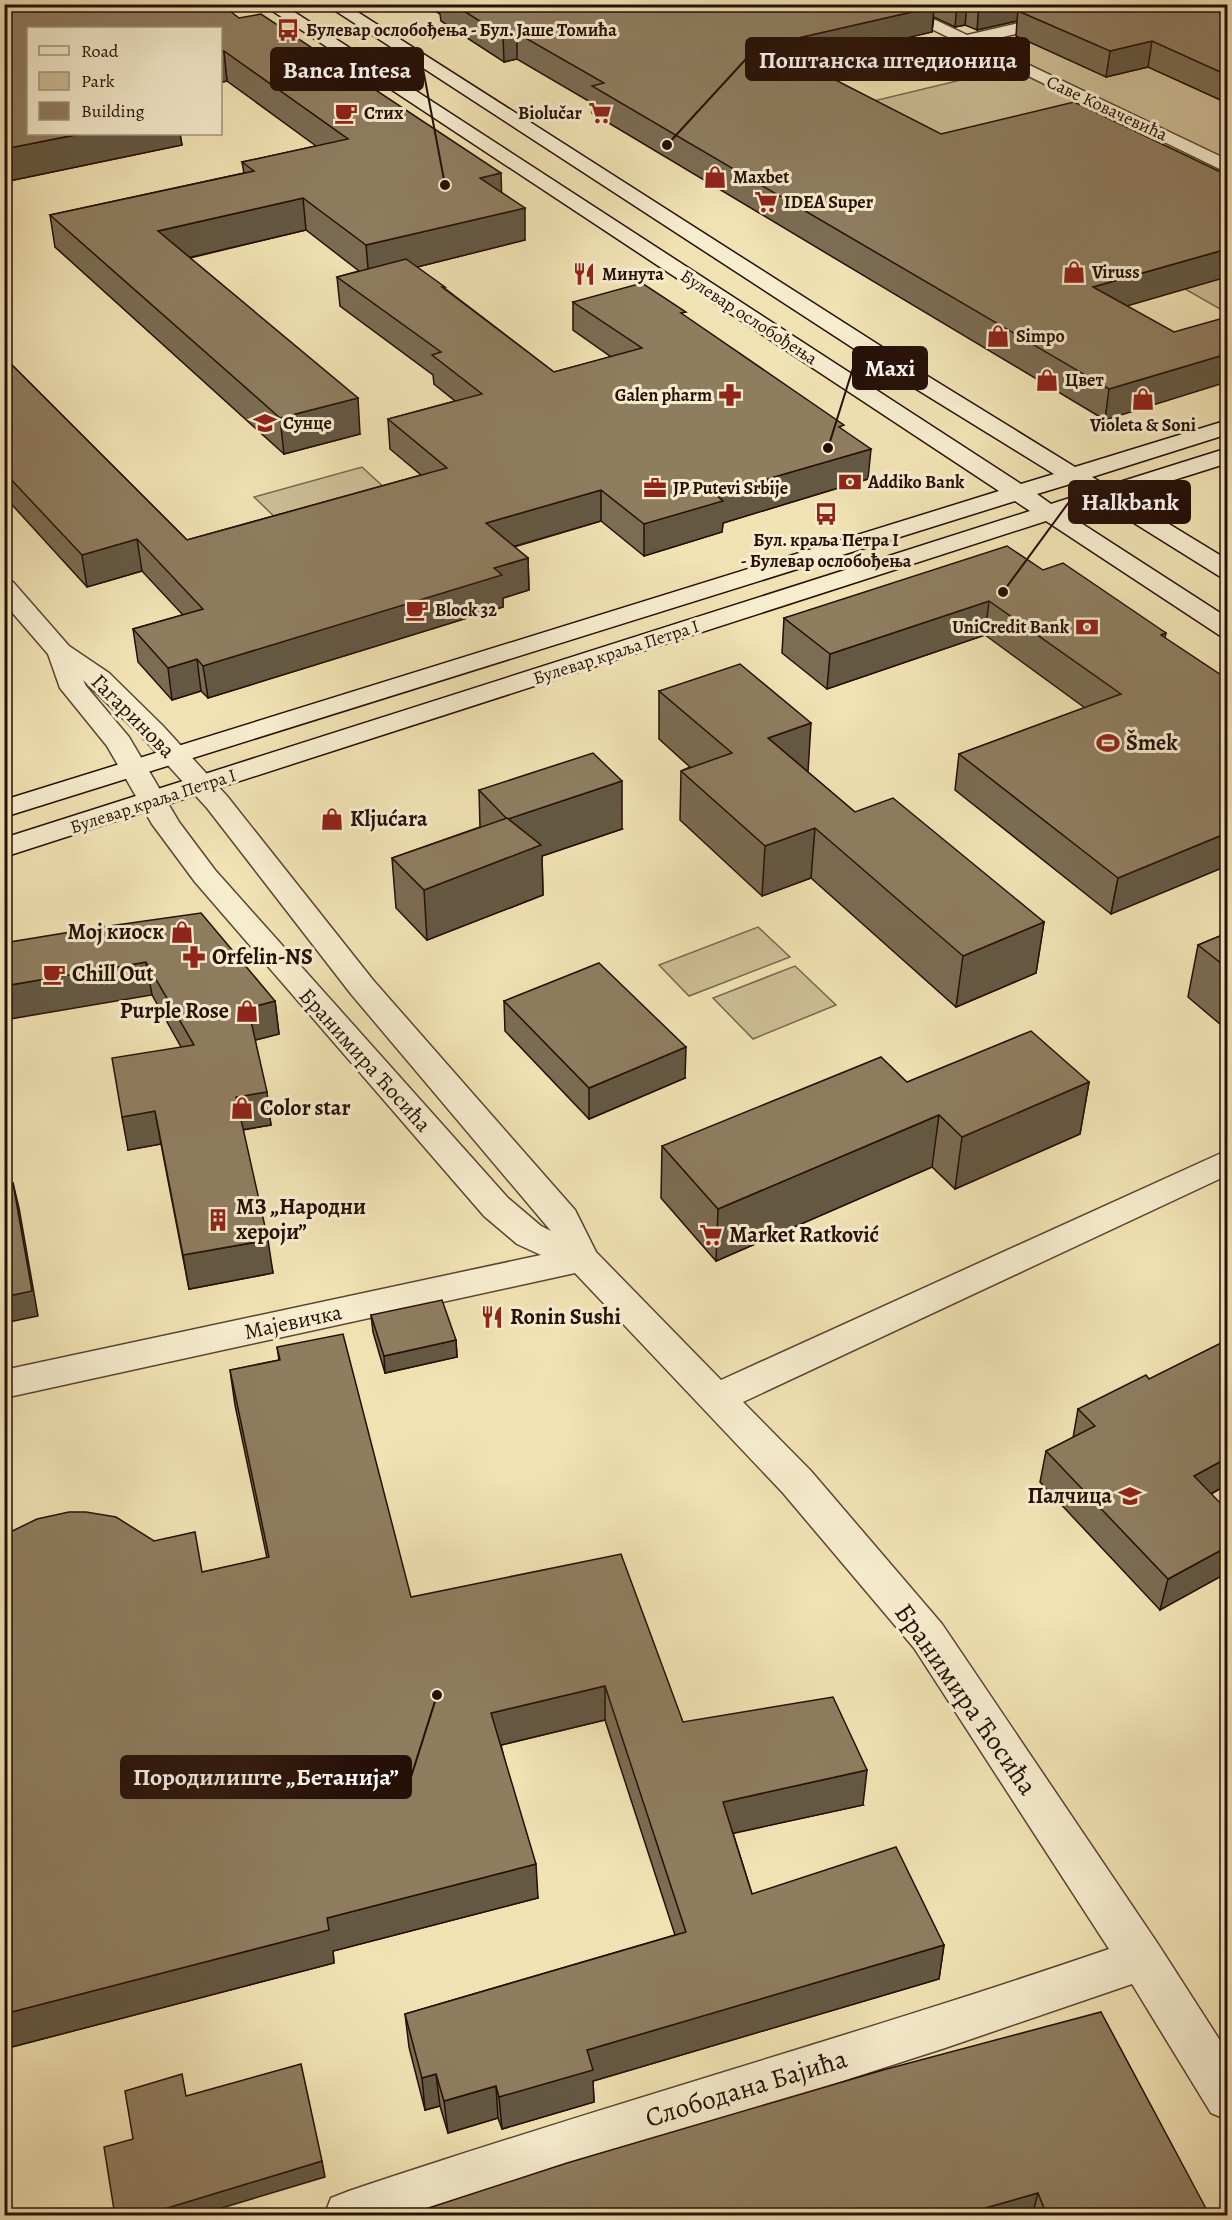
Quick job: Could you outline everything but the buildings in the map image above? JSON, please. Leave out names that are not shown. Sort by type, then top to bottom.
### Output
[{"type":"street","name":"Булевар ослобођења","points":[[270,4],[1227,630]]},
{"type":"street","name":"Булевар ослобођења","points":[[333,4],[921,382],[1227,572]]},
{"type":"street","name":"Саве Ковачевића","points":[[888,4],[1227,167]]},
{"type":"street","points":[[965,41],[1126,4]]},
{"type":"street","name":"Булевар краља Петра I","points":[[4,809],[1227,427]]},
{"type":"street","name":"Булевар краља Петра I","points":[[4,848],[1227,455]]},
{"type":"street","name":"Гагаринова","points":[[4,586],[60,652],[100,679],[202,786]]},
{"type":"street","name":"Гагаринова","points":[[60,652],[73,688],[119,743],[153,802]]},
{"type":"street","name":"Бранимира Ћосића","points":[[202,786],[362,987],[563,1219],[582,1259],[797,1482],[928,1636],[1142,1959],[1227,2097]]},
{"type":"street","name":"Бранимира Ћосића","points":[[153,802],[166,824],[205,876],[496,1207],[529,1235],[582,1259]]},
{"type":"street","points":[[716,1398],[1227,1161]]},
{"type":"street","name":"Мајевичка","points":[[4,1384],[582,1259]]},
{"type":"street","name":"Слободана Бајића","points":[[349,2216],[474,2172],[735,2092],[1072,1984],[1142,1959]]},
{"type":"green space","points":[[1170,5],[1227,5],[1227,313],[861,104],[961,80],[928,62]]},
{"type":"green space","points":[[362,467],[390,493],[281,523],[254,497]]},
{"type":"green space","points":[[758,927],[790,957],[689,996],[659,965]]},
{"type":"green space","points":[[795,966],[836,1005],[753,1039],[713,998]]},
{"type":"place","name":"Булевар ослобођења - Бул. Јаше Томића","points":[[288,30]]},
{"type":"place","name":"Стих","points":[[346,113]]},
{"type":"place","name":"Biolučar","points":[[600,113]]},
{"type":"place","name":"Поштанска штедионица","points":[[667,145]]},
{"type":"place","name":"Maxbet","points":[[715,177]]},
{"type":"place","name":"Banca Intesa","points":[[445,185]]},
{"type":"place","name":"IDEA Super","points":[[766,202]]},
{"type":"place","name":"Viruss","points":[[1074,272]]},
{"type":"place","name":"Минута","points":[[584,274]]},
{"type":"place","name":"Simpo","points":[[998,336]]},
{"type":"place","name":"Цвет","points":[[1047,380]]},
{"type":"place","name":"Galen pharm","points":[[730,395]]},
{"type":"place","name":"Violeta & Soni","points":[[1143,399]]},
{"type":"place","name":"Сунце","points":[[265,423]]},
{"type":"place","name":"Maxi","points":[[828,448]]},
{"type":"place","name":"Addiko Bank","points":[[850,482]]},
{"type":"place","name":"JP Putevi Srbije","points":[[655,488]]},
{"type":"place","name":"Бул. краља Петра I - Булевар ослобођења","points":[[826,514]]},
{"type":"place","name":"Halkbank","points":[[1003,592]]},
{"type":"place","name":"Block 32","points":[[417,610]]},
{"type":"place","name":"UniCredit Bank","points":[[1087,627]]},
{"type":"place","name":"Šmek","points":[[1108,743]]},
{"type":"place","name":"Kljućara","points":[[332,819]]},
{"type":"place","name":"Мој киоск","points":[[182,932]]},
{"type":"place","name":"Orfelin-NS","points":[[194,957]]},
{"type":"place","name":"Chill Out","points":[[54,974]]},
{"type":"place","name":"Purple Rose","points":[[247,1011]]},
{"type":"place","name":"Color star","points":[[242,1108]]},
{"type":"place","name":"МЗ „Народни хероји”","points":[[218,1220]]},
{"type":"place","name":"Market Ratković","points":[[711,1235]]},
{"type":"place","name":"Ronin Sushi","points":[[492,1317]]},
{"type":"place","name":"Палчица","points":[[1130,1496]]},
{"type":"place","name":"Породилиште „Бетанија”","points":[[437,1695]]}]
